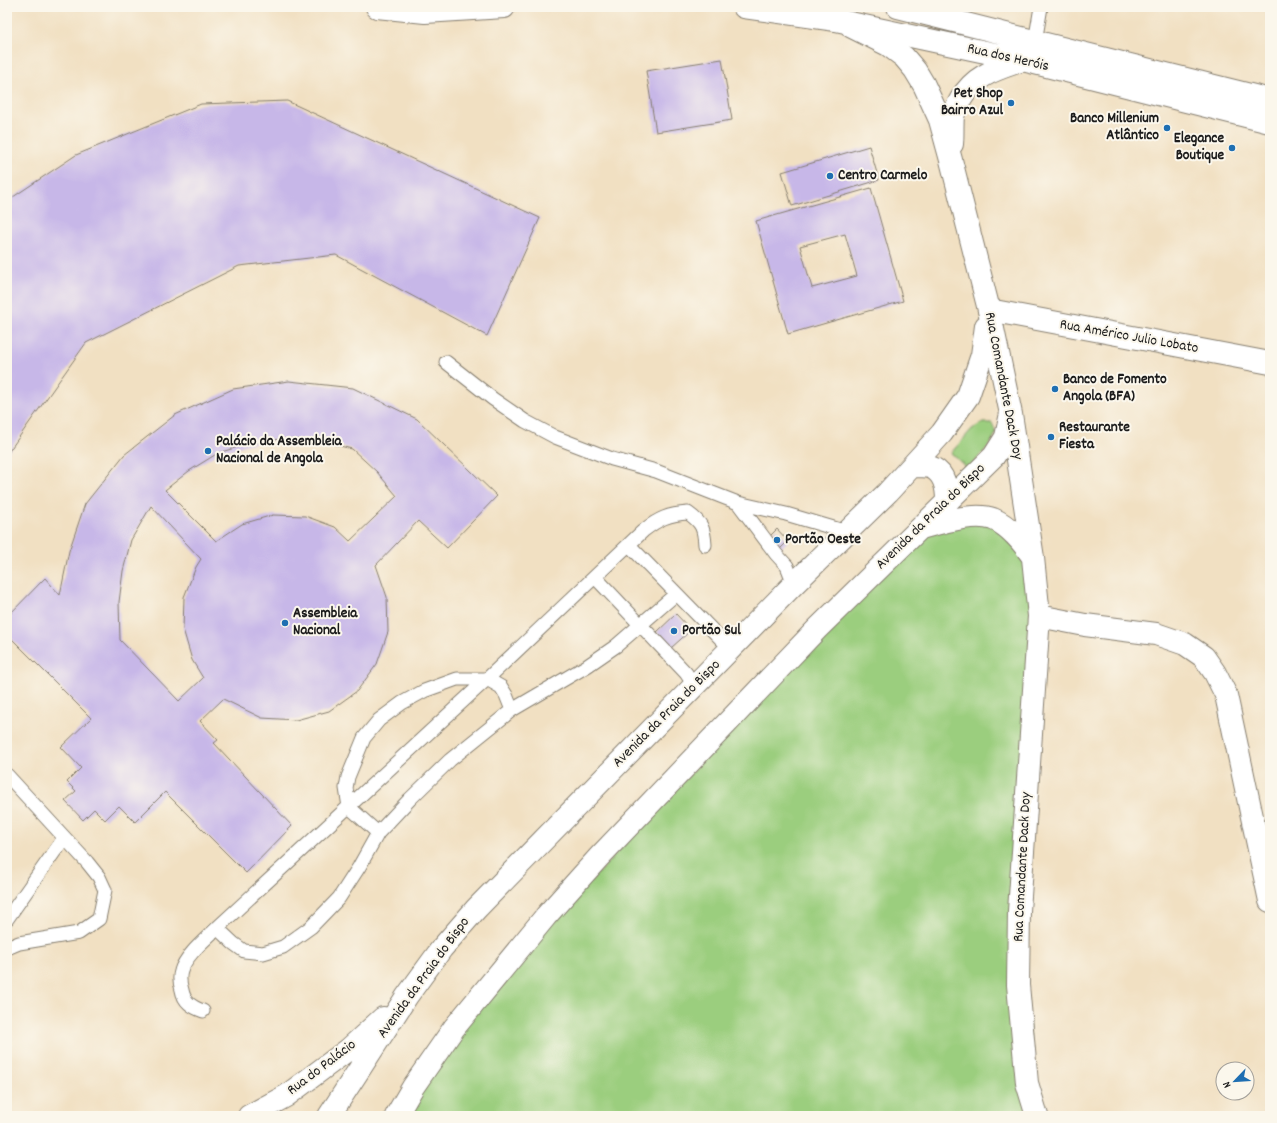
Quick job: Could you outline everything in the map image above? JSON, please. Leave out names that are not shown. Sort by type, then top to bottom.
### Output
[{"type":"street","points":[[377,7],[425,12],[498,7]]},
{"type":"street","name":"Rua dos Heróis","points":[[744,7],[836,20],[1023,60],[1270,122]]},
{"type":"street","name":"Rua dos Heróis","points":[[898,7],[1270,100]]},
{"type":"street","name":"Rua Comandante Dack Doy","points":[[836,20],[888,45],[904,57],[915,70],[924,85],[940,120],[988,310],[1011,414],[1033,558],[1039,616],[1019,911],[1018,985],[1027,1083],[1037,1116]]},
{"type":"street","name":"Rua Comandante Dack Doy","points":[[951,160],[953,116],[969,87],[988,73],[1023,60]]},
{"type":"street","name":"Rua Américo Julio Lobato","points":[[988,310],[1270,363]]},
{"type":"street","name":"Avenida da Praia do Bispo","points":[[329,1116],[407,996],[442,948],[476,909],[739,642],[794,584],[888,492],[942,433],[968,396],[982,355],[988,310]]},
{"type":"street","name":"Avenida da Praia do Bispo","points":[[396,1116],[413,1086],[454,1028],[546,916],[806,640],[994,456],[1006,437],[1011,414]]},
{"type":"street","points":[[913,466],[930,467],[941,475],[947,487],[947,501]]},
{"type":"street","points":[[918,529],[962,518],[971,517],[992,519],[1011,531],[1033,558]]},
{"type":"street","points":[[1039,616],[1156,634],[1185,644],[1204,658],[1215,673],[1226,695],[1270,901]]},
{"type":"street","name":"Rua do Palácio","points":[[249,1116],[286,1096],[349,1049],[407,996]]},
{"type":"lane","points":[[1035,42],[1041,7]]},
{"type":"lane","points":[[446,362],[493,399],[525,421],[555,437],[612,459],[656,472],[738,503],[786,514],[847,532]]},
{"type":"lane","points":[[738,503],[776,554],[787,566],[794,584]]},
{"type":"lane","points":[[203,1011],[193,1008],[187,1002],[182,993],[180,972],[185,962],[217,928],[487,679],[643,531],[660,519],[672,515],[688,514],[699,522],[704,531],[705,545]]},
{"type":"lane","points":[[629,545],[722,640],[739,642]]},
{"type":"lane","points":[[595,577],[686,673],[694,687]]},
{"type":"lane","points":[[217,928],[244,951],[263,953],[283,947],[311,927],[339,898],[359,867],[378,833],[450,760],[512,710],[587,666],[616,646],[676,594]]},
{"type":"lane","points":[[378,833],[349,807],[346,788],[352,765],[364,738],[379,720],[402,703],[424,691],[457,679],[487,679],[501,687],[512,710]]},
{"type":"lane","points":[[7,948],[20,943],[79,934],[99,919],[105,890],[99,877],[64,838],[9,782]]},
{"type":"lane","points":[[7,918],[64,838]]},
{"type":"lane","points":[[7,937],[20,943]]},
{"type":"green space","points":[[983,423],[992,423],[996,433],[990,445],[968,469],[951,453],[972,429]]},
{"type":"green space","points":[[992,519],[1033,558],[1019,911],[1037,1116],[396,1116],[454,1028],[918,529]]},
{"type":"building","points":[[722,59],[732,120],[656,132],[646,71]]},
{"type":"building","points":[[287,101],[540,218],[487,336],[336,255],[239,266],[86,343],[7,454],[7,201],[76,155],[201,104]]},
{"type":"building","name":"Centro Carmelo","points":[[869,146],[879,180],[792,206],[782,172]]},
{"type":"building","points":[[871,188],[903,301],[788,334],[756,221]],"holes":[[[845,234],[857,276],[812,288],[800,246]]]},
{"type":"building","name":"Assembleia Nacional","points":[[289,381],[353,388],[417,419],[497,496],[447,548],[418,521],[376,565],[387,597],[388,632],[377,664],[357,691],[329,711],[296,720],[262,718],[223,699],[200,721],[218,740],[214,743],[292,826],[246,873],[165,792],[135,822],[119,806],[105,820],[94,809],[83,820],[65,801],[76,791],[67,782],[81,768],[61,747],[91,718],[7,634],[7,617],[45,578],[60,595],[69,551],[85,504],[124,455],[175,415],[233,389]],"holes":[[[281,439],[316,440],[352,449],[377,472],[397,496],[350,541],[335,527],[305,516],[273,515],[242,524],[216,541],[165,490],[189,471],[218,453],[248,444]],[[151,506],[201,559],[196,567],[184,597],[183,629],[192,660],[203,678],[179,701],[120,640],[119,602],[123,571],[131,540]]]},
{"type":"building","name":"Portão Oeste","points":[[777,529],[788,541],[778,551],[767,539]]},
{"type":"building","name":"Portão Sul","points":[[676,614],[691,630],[671,648],[657,632]]},
{"type":"place","name":"Pet Shop Bairro Azul","points":[[1011,103]]},
{"type":"place","name":"Banco Millenium Atlântico","points":[[1167,128]]},
{"type":"place","name":"Elegance Boutique","points":[[1232,148]]},
{"type":"place","name":"Centro Carmelo","points":[[830,176]]},
{"type":"place","name":"Banco de Fomento Angola (BFA)","points":[[1055,389]]},
{"type":"place","name":"Restaurante Fiesta","points":[[1051,437]]},
{"type":"place","name":"Palácio da Assembleia Nacional de Angola","points":[[208,451]]},
{"type":"place","name":"Portão Oeste","points":[[777,540]]},
{"type":"place","name":"Assembleia Nacional","points":[[285,623]]},
{"type":"place","name":"Portão Sul","points":[[674,631]]}]
